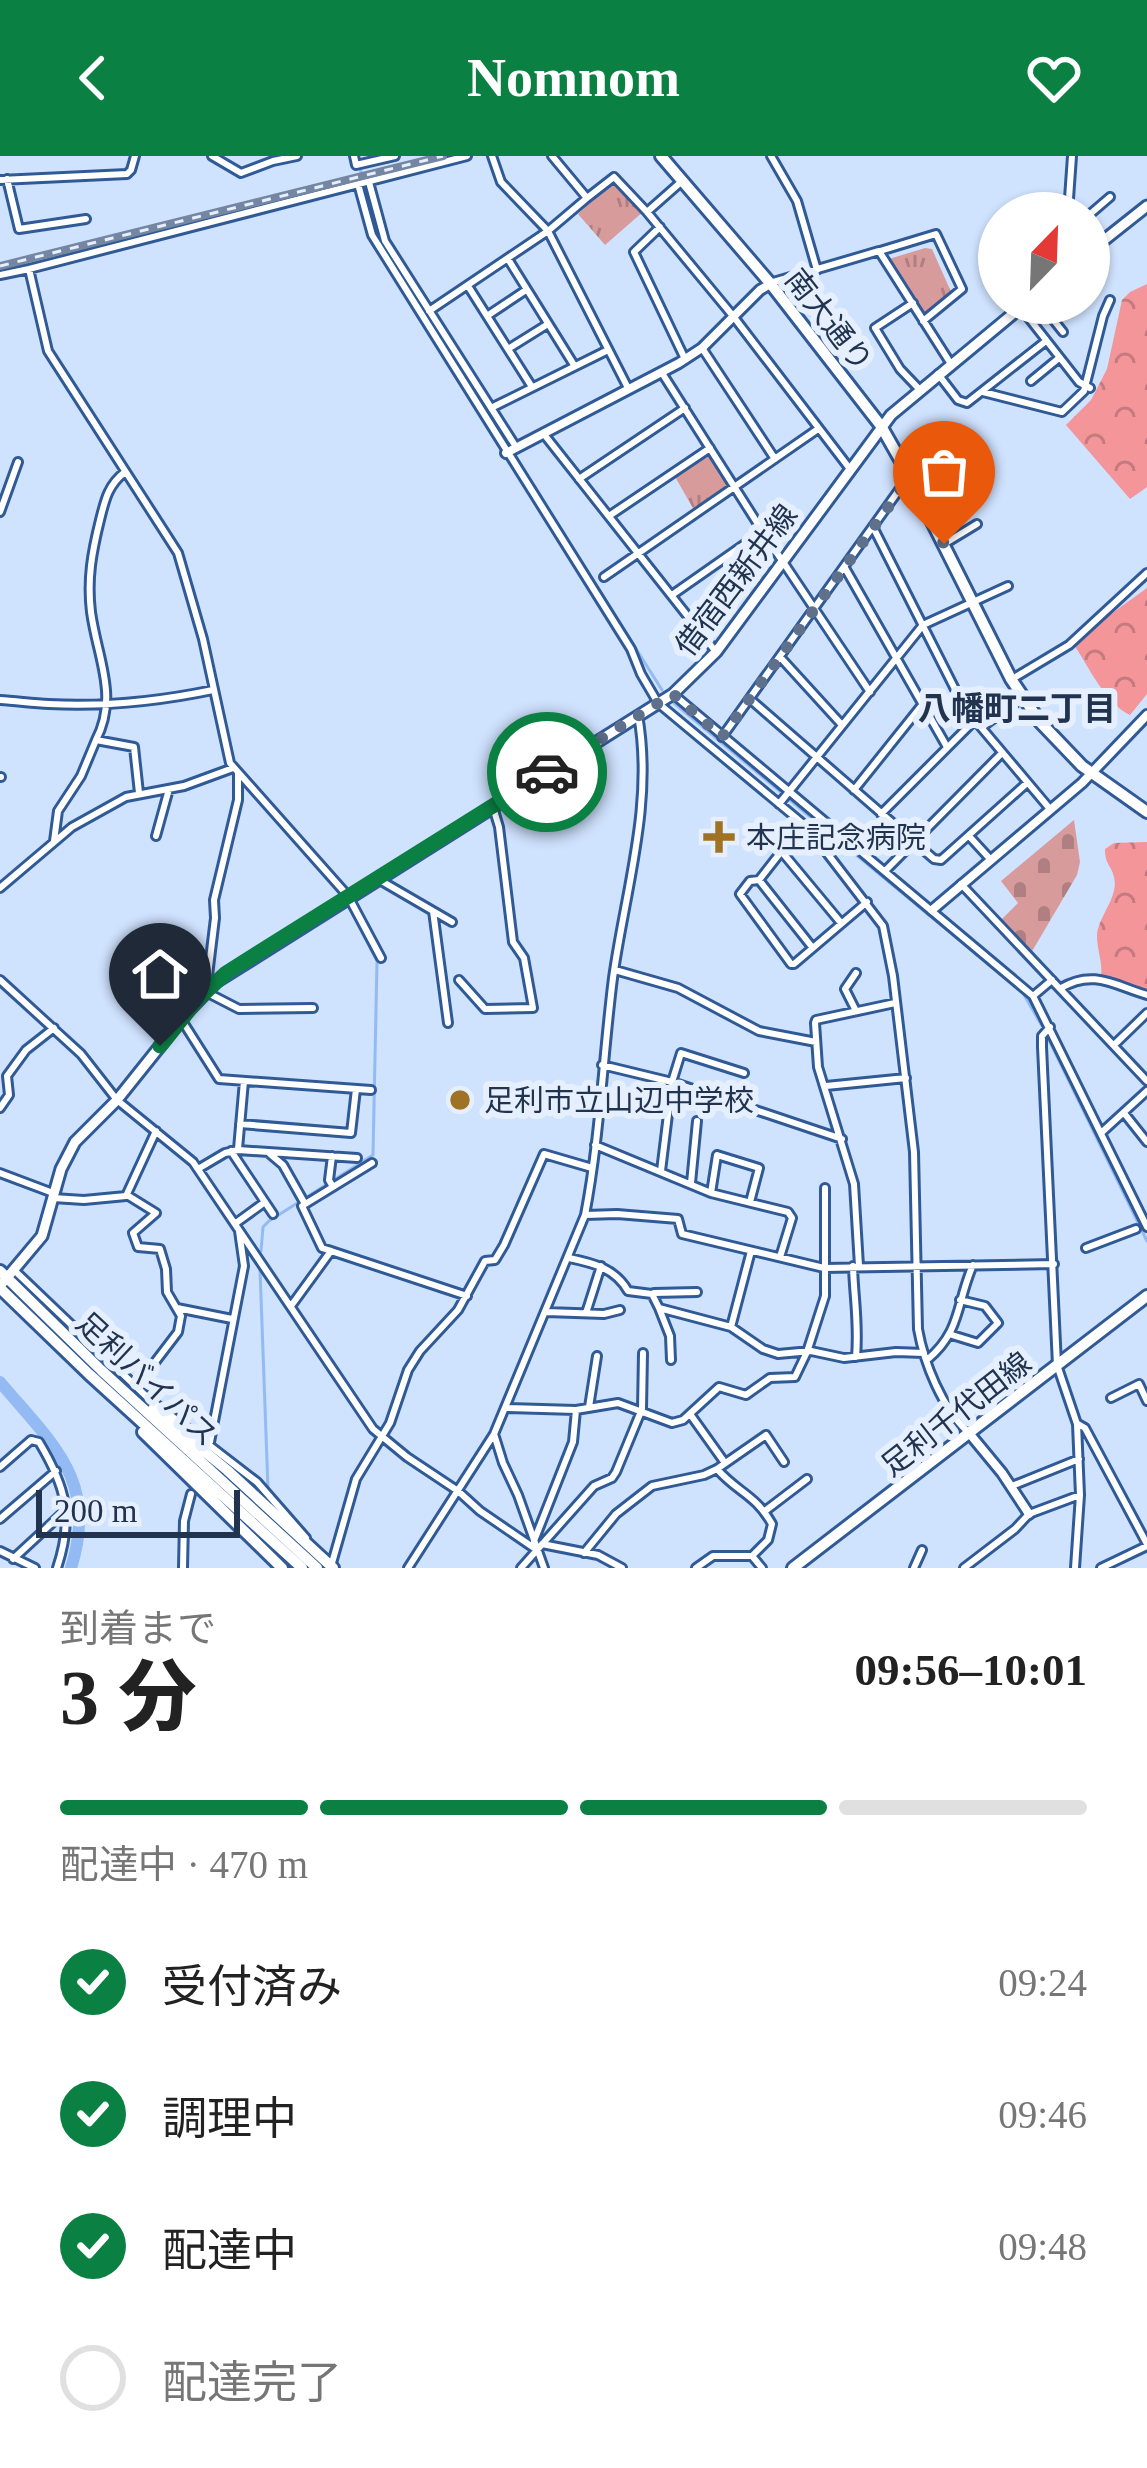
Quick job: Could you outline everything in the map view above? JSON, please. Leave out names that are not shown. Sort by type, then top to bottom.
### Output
[{"type":"main road","name":"南大通り","points":[[661,156],[770,284],[881,426],[1022,698],[1093,774],[1147,812]]},
{"type":"main road","points":[[1110,235],[1147,206]]},
{"type":"main road","name":"借宿西新井線","points":[[4,1279],[40,1240],[68,1151],[206,992],[235,967],[673,694],[716,652],[881,426],[1000,324]]},
{"type":"main road","name":"足利バイパス","points":[[4,1279],[95,1372],[316,1568]]},
{"type":"main road","name":"足利千代田線","points":[[793,1568],[1147,1296]]},
{"type":"main road","points":[[95,1372],[227,1470],[332,1567]]},
{"type":"main road","points":[[95,1372],[152,1442],[282,1568]]},
{"type":"main road","name":"足利バイパス","points":[[153,1425],[302,1568]]},
{"type":"street","points":[[86,219],[19,229],[3,180],[127,174],[136,156]]},
{"type":"street","points":[[212,156],[241,173],[297,156]]},
{"type":"street","points":[[354,156],[356,165],[394,156]]},
{"type":"street","points":[[0,274],[467,156]]},
{"type":"street","points":[[492,156],[501,182],[548,231],[628,388]]},
{"type":"street","points":[[552,156],[587,198]]},
{"type":"street","points":[[771,156],[797,201],[817,270]]},
{"type":"street","points":[[1069,192],[1072,156]]},
{"type":"street","points":[[429,311],[548,231],[614,177],[733,316],[850,469]]},
{"type":"street","points":[[647,212],[682,181]]},
{"type":"street","points":[[369,182],[385,241],[491,408],[511,450]]},
{"type":"street","points":[[358,184],[372,235],[511,450],[632,649],[640,674],[658,703],[807,827],[878,916],[886,934],[914,1152],[918,1329],[943,1397],[1029,1514]]},
{"type":"street","points":[[660,227],[634,252],[685,359]]},
{"type":"street","points":[[511,450],[685,359],[770,284],[936,234],[962,289],[922,321]]},
{"type":"street","points":[[879,251],[951,364]]},
{"type":"street","points":[[508,259],[574,365]]},
{"type":"street","points":[[29,269],[48,351],[178,553],[203,639],[238,800],[214,900],[206,992],[239,1009],[313,1008]]},
{"type":"street","points":[[469,286],[532,387]]},
{"type":"street","points":[[488,316],[526,290]]},
{"type":"street","points":[[913,303],[875,328],[920,390]]},
{"type":"street","points":[[508,349],[548,324]]},
{"type":"street","points":[[1035,324],[1087,386]]},
{"type":"street","points":[[1057,324],[1063,332]]},
{"type":"street","points":[[983,392],[1062,412],[1087,386],[1101,324]]},
{"type":"street","points":[[938,374],[967,403],[1046,341]]},
{"type":"street","points":[[701,348],[775,458]]},
{"type":"street","points":[[491,408],[608,350]]},
{"type":"street","points":[[1031,381],[1059,358]]},
{"type":"street","points":[[661,370],[869,692]]},
{"type":"street","points":[[579,479],[685,408]]},
{"type":"street","points":[[604,577],[818,428]]},
{"type":"street","points":[[542,432],[716,652]]},
{"type":"street","points":[[609,516],[710,448]]},
{"type":"street","points":[[0,512],[18,462]]},
{"type":"street","points":[[53,841],[58,811],[82,776],[105,723],[105,677],[91,614],[89,562],[108,490],[124,472]]},
{"type":"street","points":[[722,737],[911,479]]},
{"type":"street","points":[[944,544],[976,524]]},
{"type":"street","points":[[874,529],[964,707],[1050,809]]},
{"type":"street","points":[[672,595],[763,532]]},
{"type":"street","points":[[845,568],[947,747]]},
{"type":"street","points":[[1011,680],[1069,645],[1147,573]]},
{"type":"street","points":[[779,804],[923,626],[1008,586]]},
{"type":"street","points":[[780,657],[843,726]]},
{"type":"street","points":[[0,700],[106,703],[213,690]]},
{"type":"street","points":[[673,694],[1033,995],[1147,1227]]},
{"type":"street","points":[[881,814],[947,747],[1022,698]]},
{"type":"street","points":[[750,699],[938,860],[1028,783]]},
{"type":"street","points":[[854,790],[922,705]]},
{"type":"street","points":[[932,910],[1093,774],[1147,715]]},
{"type":"street","points":[[408,1568],[494,1433],[585,1215],[614,970],[640,822],[645,750],[638,716]]},
{"type":"street","points":[[1136,727],[1147,736]]},
{"type":"street","points":[[97,740],[134,747],[139,794]]},
{"type":"street","points":[[885,871],[1002,753]]},
{"type":"street","points":[[0,887],[53,841],[126,797],[235,770]]},
{"type":"street","points":[[235,770],[348,896],[381,958]]},
{"type":"street","points":[[156,836],[169,789]]},
{"type":"street","points":[[459,980],[485,1009],[533,1008],[524,958],[513,942],[493,807]]},
{"type":"street","points":[[807,827],[759,880],[750,881],[740,897],[791,964],[867,902]]},
{"type":"street","points":[[969,836],[991,860]]},
{"type":"street","points":[[781,851],[841,923]]},
{"type":"street","points":[[377,879],[452,922]]},
{"type":"street","points":[[759,880],[813,948]]},
{"type":"street","points":[[961,884],[1147,1081]]},
{"type":"street","points":[[433,911],[448,1022]]},
{"type":"street","points":[[614,970],[678,988],[759,1031],[816,1042]]},
{"type":"street","points":[[856,973],[845,989],[856,1012]]},
{"type":"street","points":[[1061,988],[1092,978],[1147,995]]},
{"type":"street","points":[[1033,995],[1052,980]]},
{"type":"street","points":[[1,983],[81,1054],[117,1100],[198,1169],[381,1437],[480,1511],[538,1545],[603,1557],[622,1568]]},
{"type":"street","points":[[856,1358],[854,1184],[818,1067],[816,1020],[895,1003]]},
{"type":"street","points":[[1114,1046],[1147,1013]]},
{"type":"street","points":[[182,1019],[219,1079],[370,1090]]},
{"type":"street","points":[[0,1108],[9,1095],[3,1073],[54,1028]]},
{"type":"street","points":[[1049,1028],[1042,1036],[1042,1047],[1057,1366],[1078,1424],[1075,1568]]},
{"type":"street","points":[[661,1172],[672,1082],[681,1053],[744,1073]]},
{"type":"street","points":[[602,1065],[672,1082],[842,1139]]},
{"type":"street","points":[[825,1086],[906,1078]]},
{"type":"street","points":[[244,1081],[234,1151],[273,1214]]},
{"type":"street","points":[[240,1124],[351,1133],[356,1089]]},
{"type":"street","points":[[1101,1133],[1147,1091]]},
{"type":"street","points":[[1124,1113],[1147,1142]]},
{"type":"street","points":[[690,1185],[697,1121]]},
{"type":"street","points":[[127,1195],[156,1131]]},
{"type":"street","points":[[595,1145],[690,1185],[788,1212],[792,1216],[781,1257]]},
{"type":"street","points":[[198,1169],[234,1151],[357,1159]]},
{"type":"street","points":[[267,1151],[283,1165],[305,1204]]},
{"type":"street","points":[[332,1567],[356,1479],[390,1424],[408,1370],[458,1310],[485,1261],[495,1260],[544,1154],[593,1168]]},
{"type":"street","points":[[712,1192],[717,1154],[759,1168],[750,1202]]},
{"type":"street","points":[[332,1156],[329,1180],[333,1186]]},
{"type":"street","points":[[372,1162],[302,1206],[322,1248],[467,1296]]},
{"type":"street","points":[[0,1173],[53,1196],[84,1200],[127,1195],[156,1214],[133,1233],[138,1247],[160,1250],[167,1292],[181,1316],[178,1332],[136,1387]]},
{"type":"street","points":[[506,1408],[576,1410],[618,1403],[673,1423],[683,1420],[719,1387],[746,1395],[770,1378],[795,1377],[825,1296],[824,1188]]},
{"type":"street","points":[[237,1225],[265,1202]]},
{"type":"street","points":[[585,1215],[678,1219],[682,1234],[824,1268],[1054,1264]]},
{"type":"street","points":[[209,1443],[244,1266],[237,1225]]},
{"type":"street","points":[[1087,1248],[1136,1228]]},
{"type":"street","points":[[290,1307],[331,1251]]},
{"type":"street","points":[[731,1328],[751,1251]]},
{"type":"street","points":[[569,1258],[602,1266],[620,1278],[628,1291],[698,1292]]},
{"type":"street","points":[[659,1308],[731,1328],[770,1352],[856,1358],[896,1352],[926,1356],[952,1335],[973,1264]]},
{"type":"street","points":[[586,1313],[602,1266]]},
{"type":"street","points":[[4,1279],[257,1481],[308,1543]]},
{"type":"street","points":[[652,1294],[670,1336],[670,1360]]},
{"type":"street","points":[[952,1335],[978,1343],[998,1323],[985,1306],[960,1300]]},
{"type":"street","points":[[177,1308],[233,1320]]},
{"type":"street","points":[[546,1312],[620,1310]]},
{"type":"street","points":[[521,1568],[594,1486],[616,1472],[642,1409],[644,1353]]},
{"type":"street","points":[[589,1408],[597,1355]]},
{"type":"street","points":[[1111,1398],[1138,1384],[1147,1401]]},
{"type":"street","points":[[538,1545],[573,1442],[576,1410]]},
{"type":"street","points":[[690,1414],[725,1463]]},
{"type":"street","points":[[1078,1424],[1085,1428],[1147,1545],[1101,1568]]},
{"type":"street","points":[[494,1433],[544,1568]]},
{"type":"street","points":[[584,1553],[616,1514],[652,1486],[704,1475],[766,1435],[784,1462]]},
{"type":"street","points":[[0,1467],[31,1439],[39,1442],[56,1471],[66,1510],[65,1543],[57,1568]]},
{"type":"street","points":[[1012,1486],[1078,1459]]},
{"type":"street","points":[[696,1568],[713,1556],[752,1556],[770,1536],[772,1524],[765,1511],[717,1469]]},
{"type":"street","points":[[0,1504],[3,1516],[56,1471]]},
{"type":"street","points":[[765,1511],[807,1479]]},
{"type":"street","points":[[183,1568],[184,1521],[191,1494]]},
{"type":"street","points":[[964,1568],[1029,1514],[1079,1495]]},
{"type":"street","points":[[13,1559],[66,1510]]},
{"type":"street","points":[[914,1568],[922,1550]]},
{"type":"street","points":[[0,1551],[35,1568]]},
{"type":"street","points":[[752,1556],[762,1568]]},
{"type":"green space","points":[[614,180],[644,211],[605,245],[578,214]]},
{"type":"green space","points":[[932,249],[952,294],[929,314],[889,259]]},
{"type":"green space","points":[[1147,284],[1147,487],[1130,499],[1066,425],[1091,400],[1107,369],[1122,300]]},
{"type":"green space","points":[[709,452],[731,485],[694,510],[674,475]]},
{"type":"green space","points":[[1147,588],[1147,694],[1130,715],[1105,693],[1074,645]]},
{"type":"green space","points":[[1074,820],[1080,862],[1077,875],[1031,953],[1000,921],[1018,903],[1001,881]]},
{"type":"green space","points":[[1147,842],[1147,991],[1101,976],[1097,936],[1115,885],[1105,849],[1114,843]]},
{"type":"waterway","points":[[358,156],[359,161]]},
{"type":"waterway","points":[[360,168],[363,180]]},
{"type":"waterway","points":[[365,188],[377,235],[507,444]]},
{"type":"waterway","points":[[515,457],[662,690]]},
{"type":"waterway","points":[[650,683],[657,694]]},
{"type":"waterway","points":[[674,703],[782,793]]},
{"type":"waterway","points":[[667,707],[777,797]]},
{"type":"waterway","points":[[790,800],[1023,993],[1042,1026]]},
{"type":"waterway","points":[[261,1251],[263,1227],[269,1221],[373,1155],[377,961],[348,905]]},
{"type":"waterway","points":[[1047,1036],[1147,1241]]},
{"type":"waterway","points":[[260,1269],[268,1489]]},
{"type":"waterway","points":[[0,1382],[53,1445],[75,1487],[78,1537],[71,1568]]},
{"type":"railway","points":[[0,266],[443,156]]},
{"type":"way so far","points":[[547,772],[673,694],[722,737],[907,481],[911,479],[944,544]]},
{"type":"place","name":"本庄記念病院","points":[[719,837]]},
{"type":"place","name":"足利市立山辺中学校","points":[[460,1100]]},
{"type":"district","name":"八幡町二丁目","points":[[1017,709]]},
{"type":"route","points":[[160,1046],[226,973],[547,772]]}]
